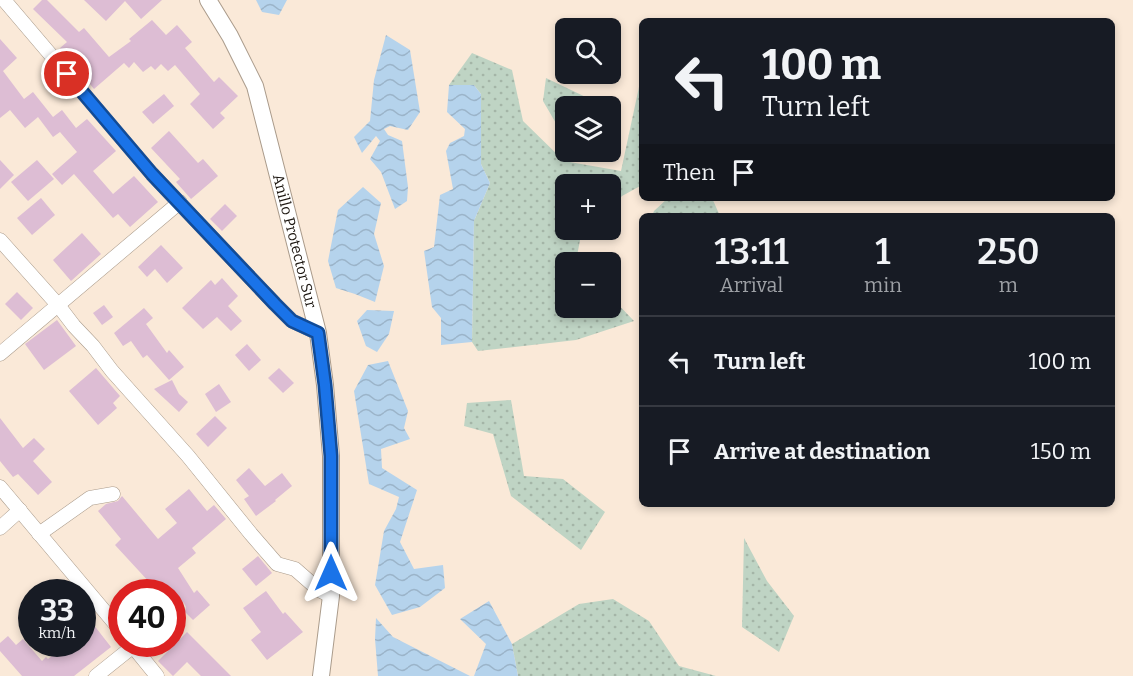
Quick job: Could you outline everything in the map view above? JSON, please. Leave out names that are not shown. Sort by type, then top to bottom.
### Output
[{"type":"street","points":[[4,0],[152,174],[292,321],[318,333]]},
{"type":"street","name":"Anillo Protector Sur","points":[[208,0],[230,36],[255,86],[318,333],[331,456],[331,596],[321,676]]},
{"type":"street","points":[[0,354],[180,202]]},
{"type":"street","points":[[0,240],[188,456],[277,564],[295,569],[319,590],[331,596]]},
{"type":"street","points":[[0,487],[108,615]]},
{"type":"street","points":[[39,534],[90,498],[113,494]]},
{"type":"street","points":[[0,528],[20,510]]},
{"type":"street","points":[[96,676],[118,657]]},
{"type":"street","points":[[143,657],[157,676]]},
{"type":"green space","points":[[472,53],[512,70],[523,121],[555,152],[555,162],[570,162],[621,171],[639,87],[639,187],[621,197],[621,174],[555,174],[555,240],[580,240],[578,252],[555,252],[555,318],[621,318],[621,307],[634,321],[576,340],[478,351],[472,342],[474,221],[490,183],[481,164],[481,94],[474,85],[449,85]]},
{"type":"green space","points":[[546,78],[584,96],[555,96],[555,122],[543,101]]},
{"type":"green space","points":[[665,201],[713,201],[719,213],[653,213]]},
{"type":"green space","points":[[511,400],[524,476],[563,479],[605,512],[581,550],[511,496],[493,434],[464,426],[467,403]]},
{"type":"green space","points":[[744,538],[767,581],[794,616],[779,652],[742,627]]},
{"type":"green space","points":[[613,599],[649,621],[679,666],[716,676],[518,676],[512,644],[579,604]]},
{"type":"water","points":[[256,0],[287,0],[279,15],[262,12]]},
{"type":"water","points":[[386,35],[410,50],[420,112],[408,130],[390,126],[384,129],[388,135],[402,141],[408,187],[407,201],[395,209],[381,172],[370,159],[380,141],[376,136],[362,153],[354,137],[370,121],[374,80]]},
{"type":"water","points":[[449,85],[474,85],[481,94],[481,164],[490,183],[474,221],[472,342],[441,345],[441,318],[432,307],[424,251],[434,247],[440,195],[453,189],[446,151],[450,143],[464,136],[465,129],[447,112]]},
{"type":"water","points":[[363,187],[381,203],[374,234],[384,266],[375,302],[336,288],[328,261],[338,210]]},
{"type":"water","points":[[367,310],[394,311],[389,334],[377,352],[366,346],[357,321]]},
{"type":"water","points":[[388,361],[408,411],[404,428],[410,439],[381,449],[382,468],[417,490],[400,542],[414,569],[443,565],[445,588],[420,607],[392,615],[375,585],[384,531],[396,509],[399,497],[369,484],[354,391],[368,365]]},
{"type":"water","points":[[489,601],[512,644],[518,676],[474,676],[486,644],[460,619]]},
{"type":"water","points":[[376,618],[393,637],[470,676],[378,676]]},
{"type":"building","points":[[42,0],[47,0],[79,32],[84,28],[109,57],[131,41],[129,39],[152,20],[166,35],[177,25],[192,42],[185,48],[214,82],[219,77],[238,96],[220,113],[225,118],[213,129],[190,104],[200,94],[175,65],[168,71],[161,64],[155,70],[151,66],[143,72],[134,62],[129,68],[124,63],[94,89],[60,48],[67,42],[33,9]]},
{"type":"building","points":[[84,0],[162,0],[141,19],[125,1],[106,21]]},
{"type":"building","points":[[0,39],[17,58],[3,71],[24,99],[33,92],[53,117],[62,110],[76,128],[87,119],[116,151],[93,171],[113,194],[134,176],[158,202],[130,227],[118,214],[113,218],[74,174],[62,185],[52,174],[77,152],[60,132],[53,137],[38,117],[25,128],[10,110],[0,118]]},
{"type":"building","points":[[164,94],[174,106],[153,124],[142,112]]},
{"type":"building","points":[[169,131],[198,163],[203,159],[218,176],[191,199],[176,182],[180,179],[151,148]]},
{"type":"building","points":[[0,160],[14,175],[0,189]]},
{"type":"building","points":[[37,160],[54,179],[28,201],[11,182]]},
{"type":"building","points":[[41,198],[55,215],[32,235],[17,218]]},
{"type":"building","points":[[225,204],[237,216],[222,231],[210,219]]},
{"type":"building","points":[[82,233],[101,254],[71,281],[53,260]]},
{"type":"building","points":[[161,245],[183,268],[167,283],[155,269],[147,277],[138,267]]},
{"type":"building","points":[[222,278],[238,296],[228,306],[242,321],[231,331],[217,317],[203,329],[182,308],[211,280],[215,285]]},
{"type":"building","points":[[17,292],[33,308],[21,320],[5,304]]},
{"type":"building","points":[[104,305],[113,317],[102,325],[93,313]]},
{"type":"building","points":[[144,308],[153,318],[146,324],[167,353],[169,350],[184,367],[169,380],[147,355],[143,358],[131,341],[123,346],[114,333]]},
{"type":"building","points":[[57,320],[76,346],[44,370],[25,344]]},
{"type":"building","points":[[247,344],[261,360],[249,371],[235,355]]},
{"type":"building","points":[[96,368],[120,396],[113,403],[117,408],[98,425],[69,391]]},
{"type":"building","points":[[279,368],[294,383],[283,393],[268,378]]},
{"type":"building","points":[[172,380],[179,394],[188,402],[179,412],[154,389]]},
{"type":"building","points":[[219,384],[231,402],[216,412],[205,394]]},
{"type":"building","points":[[215,416],[227,428],[208,447],[196,434]]},
{"type":"building","points":[[0,418],[23,448],[34,438],[45,449],[33,461],[52,482],[38,495],[18,474],[13,477],[0,461]]},
{"type":"building","points":[[249,468],[265,486],[282,473],[292,486],[256,516],[244,499],[249,496],[236,480]]},
{"type":"building","points":[[189,489],[207,511],[214,505],[226,519],[192,548],[196,553],[178,568],[185,579],[146,579],[115,545],[121,539],[98,511],[106,504],[118,501],[122,496],[158,539],[177,523],[165,509]]},
{"type":"building","points":[[258,556],[272,573],[256,586],[242,569]]},
{"type":"building","points":[[186,580],[194,593],[197,590],[210,605],[193,620],[186,613]]},
{"type":"building","points":[[266,591],[283,614],[285,612],[303,632],[267,660],[251,640],[261,632],[243,608]]},
{"type":"building","points":[[96,628],[108,643],[108,649],[74,676],[22,676],[0,651],[0,643],[8,636],[16,645],[18,643],[18,657],[39,657],[42,661],[46,657],[48,659],[51,657],[96,657]]},
{"type":"building","points":[[186,633],[231,676],[201,676],[187,662],[173,676],[158,661],[162,657],[186,657]]},
{"type":"route","points":[[67,74],[152,174],[275,304],[292,321],[318,333],[331,456],[331,573]]}]
